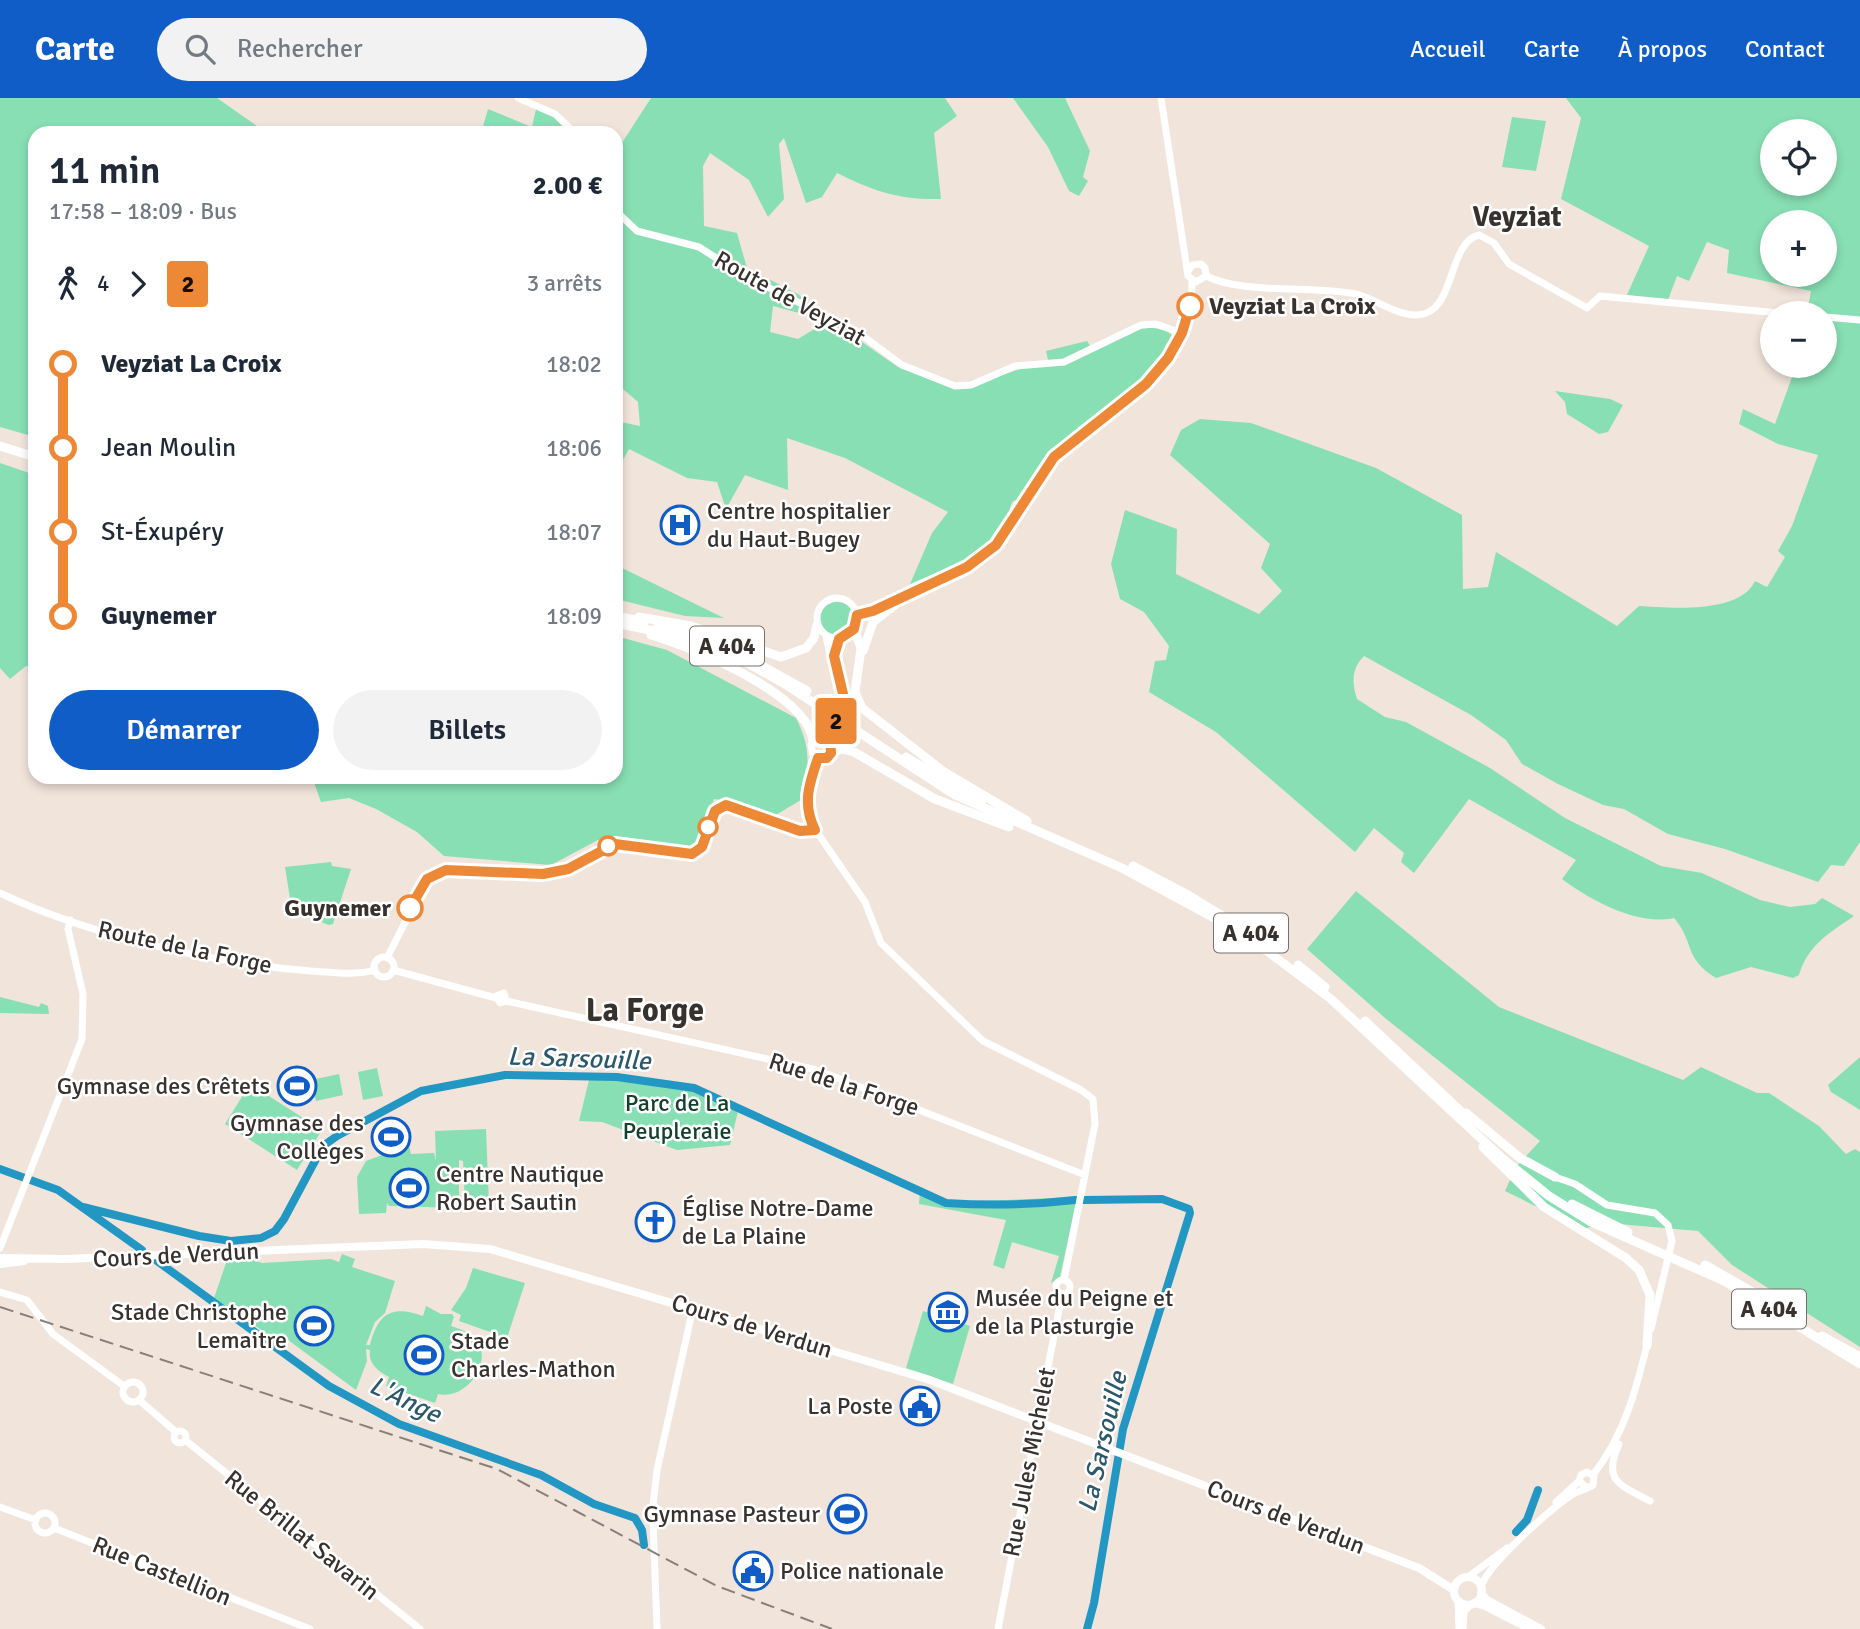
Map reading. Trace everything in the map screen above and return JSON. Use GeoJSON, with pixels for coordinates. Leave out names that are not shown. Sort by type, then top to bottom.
{"type":"FeatureCollection","features":[{"type":"Feature","properties":{"kind":"highway"},"geometry":{"type":"LineString","coordinates":[[0,440],[28,448]]}},
{"type":"Feature","properties":{"kind":"highway"},"geometry":{"type":"LineString","coordinates":[[0,446],[28,455]]}},
{"type":"Feature","properties":{"kind":"highway"},"geometry":{"type":"LineString","coordinates":[[858,666],[871,624],[908,595]]}},
{"type":"Feature","properties":{"kind":"highway"},"geometry":{"type":"LineString","coordinates":[[623,616],[691,626],[781,657],[806,648],[814,638],[817,625]]}},
{"type":"Feature","properties":{"kind":"highway","name":"A 404"},"geometry":{"type":"LineString","coordinates":[[623,617],[675,629],[728,647],[773,670],[965,801],[1099,858],[1192,904],[1275,957],[1360,1023],[1442,1096]]}},
{"type":"Feature","properties":{"kind":"highway","name":"A 404"},"geometry":{"type":"LineString","coordinates":[[623,625],[674,635],[724,652],[825,707]]}},
{"type":"Feature","properties":{"kind":"highway"},"geometry":{"type":"LineString","coordinates":[[623,626],[688,647],[738,671],[802,716],[817,740]]}},
{"type":"Feature","properties":{"kind":"highway"},"geometry":{"type":"LineString","coordinates":[[854,629],[861,648],[855,695],[865,711],[944,772],[1027,821]]}},
{"type":"Feature","properties":{"kind":"highway","name":"A 404"},"geometry":{"type":"LineString","coordinates":[[848,722],[955,788],[1145,872],[1249,931],[1348,1006],[1503,1159],[1549,1196],[1591,1222],[1666,1247],[1676,1256],[1735,1288],[1860,1364]]}},
{"type":"Feature","properties":{"kind":"highway"},"geometry":{"type":"LineString","coordinates":[[831,753],[850,750],[935,799],[1099,858]]}},
{"type":"Feature","properties":{"kind":"highway"},"geometry":{"type":"LineString","coordinates":[[1442,1096],[1520,1158],[1555,1177]]}},
{"type":"Feature","properties":{"kind":"highway"},"geometry":{"type":"LineString","coordinates":[[1442,1096],[1524,1191],[1563,1222],[1626,1258],[1639,1270],[1650,1295],[1647,1346]]}},
{"type":"Feature","properties":{"kind":"highway","name":"A 404"},"geometry":{"type":"LineString","coordinates":[[1676,1256],[1731,1278],[1860,1357]]}},
{"type":"Feature","properties":{"kind":"main road"},"geometry":{"type":"LineString","coordinates":[[518,98],[555,114],[568,126]]}},
{"type":"Feature","properties":{"kind":"main road"},"geometry":{"type":"LineString","coordinates":[[857,615],[967,567],[991,550],[1054,457],[1146,384],[1168,358],[1182,333],[1190,303],[1192,280],[1161,98]]}},
{"type":"Feature","properties":{"kind":"main road","name":"Route de Veyziat"},"geometry":{"type":"LineString","coordinates":[[623,218],[637,231],[699,247],[741,274],[855,330],[902,365],[944,383],[965,386],[1015,366],[1064,362],[1141,325],[1162,326],[1182,333]]}},
{"type":"Feature","properties":{"kind":"main road"},"geometry":{"type":"LineString","coordinates":[[1192,280],[1355,294],[1406,314],[1420,315],[1439,302],[1468,240],[1483,235],[1497,246],[1509,264],[1587,308],[1600,296],[1760,311]]}},
{"type":"Feature","properties":{"kind":"main road"},"geometry":{"type":"LineString","coordinates":[[1185,245],[1198,264],[1206,268],[1204,279],[1190,303]]}},
{"type":"Feature","properties":{"kind":"main road"},"geometry":{"type":"LineString","coordinates":[[1189,270],[1198,264]]}},
{"type":"Feature","properties":{"kind":"main road"},"geometry":{"type":"LineString","coordinates":[[1837,318],[1860,320]]}},
{"type":"Feature","properties":{"kind":"main road"},"geometry":{"type":"LineString","coordinates":[[830,599],[848,601],[857,615],[854,629],[839,639],[834,656],[843,699],[830,742],[831,753],[827,758],[818,758],[811,751],[817,740],[827,731],[839,696],[826,636],[817,625],[818,610],[830,599]]}},
{"type":"Feature","properties":{"kind":"main road"},"geometry":{"type":"LineString","coordinates":[[826,636],[839,639]]}},
{"type":"Feature","properties":{"kind":"main road"},"geometry":{"type":"LineString","coordinates":[[817,740],[830,742]]}},
{"type":"Feature","properties":{"kind":"main road"},"geometry":{"type":"LineString","coordinates":[[818,758],[807,792],[815,830],[859,893],[879,939],[890,953],[983,1041],[1081,1090],[1093,1099],[1096,1115],[1084,1175]]}},
{"type":"Feature","properties":{"kind":"main road"},"geometry":{"type":"LineString","coordinates":[[387,958],[393,964],[393,971],[384,977],[375,970],[376,961],[387,958],[427,879],[440,871],[543,874],[568,869],[615,844],[686,855],[702,847],[713,814],[726,805],[806,832],[815,830]]}},
{"type":"Feature","properties":{"kind":"main road"},"geometry":{"type":"LineString","coordinates":[[787,826],[811,819]]}},
{"type":"Feature","properties":{"kind":"main road","name":"Route de la Forge"},"geometry":{"type":"LineString","coordinates":[[0,893],[70,920],[158,945],[257,964],[339,973],[375,970]]}},
{"type":"Feature","properties":{"kind":"main road"},"geometry":{"type":"LineString","coordinates":[[4,1258],[0,1250],[79,1051],[84,1028],[82,986],[68,929],[70,920]]}},
{"type":"Feature","properties":{"kind":"main road","name":"Rue de la Forge"},"geometry":{"type":"LineString","coordinates":[[393,971],[496,998],[504,993],[506,1001],[799,1065],[936,1114],[1084,1175]]}},
{"type":"Feature","properties":{"kind":"main road","name":"Rue Jules Michelet"},"geometry":{"type":"LineString","coordinates":[[998,1629],[1062,1294],[1056,1291],[1056,1285],[1064,1280],[1084,1175]]}},
{"type":"Feature","properties":{"kind":"main road"},"geometry":{"type":"LineString","coordinates":[[1555,1177],[1575,1184],[1607,1205],[1655,1213],[1668,1225],[1667,1265],[1637,1388],[1611,1469],[1620,1485],[1650,1501]]}},
{"type":"Feature","properties":{"kind":"main road"},"geometry":{"type":"LineString","coordinates":[[0,1226],[12,1216]]}},
{"type":"Feature","properties":{"kind":"main road","name":"Cours de Verdun"},"geometry":{"type":"LineString","coordinates":[[0,1264],[34,1260],[424,1244],[473,1246],[693,1308],[918,1376],[1438,1577],[1459,1580]]}},
{"type":"Feature","properties":{"kind":"main road","name":"Cours de Verdun"},"geometry":{"type":"LineString","coordinates":[[4,1258],[34,1260]]}},
{"type":"Feature","properties":{"kind":"main road","name":"Rue Brillat Savarin"},"geometry":{"type":"LineString","coordinates":[[0,1292],[23,1298],[36,1310],[48,1328],[124,1386]]}},
{"type":"Feature","properties":{"kind":"main road"},"geometry":{"type":"LineString","coordinates":[[657,1629],[653,1519],[660,1511],[653,1505],[657,1470],[693,1308]]}},
{"type":"Feature","properties":{"kind":"main road","name":"Rue Brillat Savarin"},"geometry":{"type":"LineString","coordinates":[[131,1381],[139,1383],[143,1392],[139,1400],[133,1402],[126,1399],[124,1386],[131,1381]]}},
{"type":"Feature","properties":{"kind":"main road"},"geometry":{"type":"LineString","coordinates":[[1461,1629],[1464,1612],[1481,1591],[1488,1574],[1566,1500],[1594,1483],[1593,1475],[1621,1432],[1637,1388]]}},
{"type":"Feature","properties":{"kind":"main road","name":"Rue Brillat Savarin"},"geometry":{"type":"LineString","coordinates":[[139,1400],[176,1432],[184,1432],[185,1440],[420,1629]]}},
{"type":"Feature","properties":{"kind":"main road"},"geometry":{"type":"LineString","coordinates":[[1461,1629],[1454,1590],[1459,1580],[1468,1577],[1503,1552],[1579,1481],[1584,1473],[1593,1475]]}},
{"type":"Feature","properties":{"kind":"main road"},"geometry":{"type":"LineString","coordinates":[[1579,1481],[1587,1488]]}},
{"type":"Feature","properties":{"kind":"main road"},"geometry":{"type":"LineString","coordinates":[[0,1507],[36,1520]]}},
{"type":"Feature","properties":{"kind":"main road"},"geometry":{"type":"LineString","coordinates":[[48,1513],[54,1519],[54,1528],[42,1532],[37,1528],[36,1520],[39,1514],[48,1513]]}},
{"type":"Feature","properties":{"kind":"main road","name":"Rue Castellion"},"geometry":{"type":"LineString","coordinates":[[54,1528],[310,1629]]}},
{"type":"Feature","properties":{"kind":"main road","name":"Cours de Verdun"},"geometry":{"type":"LineString","coordinates":[[1438,1577],[1454,1590]]}},
{"type":"Feature","properties":{"kind":"main road"},"geometry":{"type":"LineString","coordinates":[[1468,1577],[1477,1581],[1487,1600],[1541,1629]]}},
{"type":"Feature","properties":{"kind":"main road"},"geometry":{"type":"LineString","coordinates":[[1458,1601],[1483,1605],[1530,1629]]}},
{"type":"Feature","properties":{"kind":"green space"},"geometry":{"type":"Polygon","coordinates":[[[0,98],[217,98],[257,126],[28,126],[28,435],[0,427],[0,98]]]}},
{"type":"Feature","properties":{"kind":"green space"},"geometry":{"type":"Polygon","coordinates":[[[651,98],[945,98],[957,116],[934,133],[941,199],[912,198],[887,193],[837,173],[822,197],[806,203],[784,138],[779,144],[784,199],[768,217],[749,180],[710,153],[703,166],[704,226],[737,233],[747,268],[798,294],[824,315],[814,317],[773,306],[770,332],[798,339],[821,325],[839,326],[898,367],[958,389],[1048,360],[1046,351],[1087,341],[1092,349],[1123,334],[1144,328],[1155,328],[1175,337],[1151,371],[1136,385],[1056,448],[1023,498],[1013,501],[1006,524],[995,538],[962,562],[910,584],[932,533],[948,512],[845,458],[787,438],[788,490],[745,475],[726,509],[717,482],[687,478],[629,449],[623,460],[623,422],[640,426],[638,402],[623,389],[623,141],[651,98]]]}},
{"type":"Feature","properties":{"kind":"green space"},"geometry":{"type":"Polygon","coordinates":[[[1013,98],[1065,98],[1090,151],[1083,177],[1088,181],[1079,196],[1069,191],[1048,147],[1013,98]]]}},
{"type":"Feature","properties":{"kind":"green space"},"geometry":{"type":"Polygon","coordinates":[[[1566,98],[1860,98],[1860,842],[1844,866],[1831,865],[1818,882],[1725,849],[1668,834],[1624,809],[1603,805],[1558,784],[1522,764],[1506,740],[1471,715],[1364,656],[1355,671],[1355,693],[1357,699],[1385,717],[1406,722],[1490,768],[1565,818],[1661,866],[1702,873],[1760,900],[1790,907],[1815,904],[1822,898],[1854,916],[1820,941],[1808,956],[1799,975],[1793,978],[1751,967],[1716,978],[1698,964],[1674,918],[1630,915],[1586,895],[1562,879],[1576,860],[1469,799],[1414,873],[1401,862],[1404,853],[1374,828],[1355,852],[1216,732],[1149,692],[1155,661],[1166,660],[1169,646],[1144,612],[1120,599],[1111,564],[1125,510],[1177,529],[1176,574],[1259,614],[1282,591],[1261,568],[1270,544],[1170,455],[1181,430],[1200,419],[1251,423],[1376,468],[1462,515],[1463,589],[1488,587],[1496,552],[1617,626],[1639,606],[1703,607],[1735,599],[1747,592],[1755,581],[1767,587],[1785,557],[1778,551],[1792,526],[1818,455],[1778,444],[1739,424],[1743,409],[1775,424],[1792,378],[1837,378],[1837,301],[1809,301],[1811,291],[1792,287],[1837,287],[1837,210],[1760,210],[1760,280],[1727,273],[1729,250],[1707,242],[1689,281],[1677,276],[1668,300],[1626,297],[1649,246],[1561,199],[1581,118],[1566,98]]]}},
{"type":"Feature","properties":{"kind":"green space"},"geometry":{"type":"Polygon","coordinates":[[[488,109],[530,126],[483,126],[488,109]]]}},
{"type":"Feature","properties":{"kind":"green space"},"geometry":{"type":"Polygon","coordinates":[[[536,109],[558,114],[570,126],[532,126],[536,109]]]}},
{"type":"Feature","properties":{"kind":"green space"},"geometry":{"type":"Polygon","coordinates":[[[1512,117],[1546,121],[1536,171],[1502,167],[1512,117]]]}},
{"type":"Feature","properties":{"kind":"green space"},"geometry":{"type":"Polygon","coordinates":[[[1555,391],[1610,399],[1623,405],[1608,432],[1599,434],[1567,414],[1565,402],[1555,391]]]}},
{"type":"Feature","properties":{"kind":"green space"},"geometry":{"type":"Polygon","coordinates":[[[0,463],[28,473],[28,666],[10,679],[0,668],[0,463]]]}},
{"type":"Feature","properties":{"kind":"green space"},"geometry":{"type":"Polygon","coordinates":[[[623,568],[724,618],[685,616],[623,601],[623,568]]]}},
{"type":"Feature","properties":{"kind":"green space"},"geometry":{"type":"Polygon","coordinates":[[[837,602],[849,607],[854,619],[849,631],[837,636],[825,631],[820,619],[825,607],[837,602]]]}},
{"type":"Feature","properties":{"kind":"green space"},"geometry":{"type":"Polygon","coordinates":[[[623,638],[667,650],[796,718],[805,740],[808,759],[801,800],[774,816],[738,802],[714,799],[702,834],[691,850],[598,840],[551,865],[444,856],[417,832],[376,809],[349,798],[321,802],[315,784],[623,784],[623,638]]]}},
{"type":"Feature","properties":{"kind":"green space"},"geometry":{"type":"Polygon","coordinates":[[[331,862],[332,866],[351,869],[333,924],[329,925],[292,911],[285,867],[331,862]]]}},
{"type":"Feature","properties":{"kind":"green space"},"geometry":{"type":"Polygon","coordinates":[[[1356,891],[1499,1007],[1683,1080],[1701,1067],[1757,1093],[1769,1093],[1819,1126],[1846,1154],[1855,1149],[1860,1152],[1860,1347],[1732,1265],[1698,1231],[1607,1223],[1582,1229],[1505,1191],[1516,1167],[1540,1141],[1385,1018],[1307,949],[1356,891]]]}},
{"type":"Feature","properties":{"kind":"green space"},"geometry":{"type":"Polygon","coordinates":[[[0,997],[39,1007],[41,1003],[48,1006],[49,1014],[0,1013],[0,997]]]}},
{"type":"Feature","properties":{"kind":"green space"},"geometry":{"type":"Polygon","coordinates":[[[1860,1057],[1860,1110],[1831,1092],[1828,1085],[1860,1057]]]}},
{"type":"Feature","properties":{"kind":"green space"},"geometry":{"type":"Polygon","coordinates":[[[377,1068],[383,1096],[363,1100],[358,1072],[377,1068]]]}},
{"type":"Feature","properties":{"kind":"green space"},"geometry":{"type":"Polygon","coordinates":[[[339,1074],[343,1095],[316,1101],[311,1080],[339,1074]]]}},
{"type":"Feature","properties":{"kind":"green space","name":"Parc de La Peupleraie"},"geometry":{"type":"Polygon","coordinates":[[[590,1076],[667,1083],[720,1101],[738,1111],[730,1145],[677,1150],[602,1122],[579,1121],[590,1076]]]}},
{"type":"Feature","properties":{"kind":"green space"},"geometry":{"type":"Polygon","coordinates":[[[250,1084],[322,1130],[297,1170],[225,1124],[250,1084]]]}},
{"type":"Feature","properties":{"kind":"green space","name":"Centre Nautique Robert Sautin"},"geometry":{"type":"Polygon","coordinates":[[[486,1129],[489,1204],[465,1205],[463,1161],[459,1160],[459,1208],[389,1206],[387,1203],[386,1213],[359,1214],[357,1177],[366,1161],[409,1145],[411,1154],[434,1153],[436,1161],[435,1131],[486,1129]]]}},
{"type":"Feature","properties":{"kind":"green space"},"geometry":{"type":"Polygon","coordinates":[[[920,1190],[933,1199],[953,1202],[1077,1197],[1060,1277],[1051,1283],[1059,1256],[1012,1242],[1004,1269],[993,1265],[1006,1220],[919,1204],[920,1190]]]}},
{"type":"Feature","properties":{"kind":"green space","name":"Stade Christophe Lemaitre"},"geometry":{"type":"Polygon","coordinates":[[[342,1254],[355,1259],[352,1267],[395,1281],[385,1313],[375,1322],[366,1345],[370,1345],[377,1325],[388,1314],[403,1311],[423,1316],[426,1306],[441,1314],[452,1314],[454,1317],[451,1326],[472,1335],[479,1343],[482,1353],[481,1364],[469,1383],[450,1394],[438,1394],[435,1403],[386,1386],[389,1377],[375,1366],[370,1350],[366,1349],[367,1361],[356,1390],[288,1340],[281,1336],[278,1341],[214,1298],[227,1260],[249,1258],[262,1263],[331,1259],[339,1262],[342,1254]]]}},
{"type":"Feature","properties":{"kind":"green space"},"geometry":{"type":"Polygon","coordinates":[[[473,1268],[525,1283],[507,1338],[459,1321],[461,1315],[451,1310],[466,1288],[473,1268]]]}},
{"type":"Feature","properties":{"kind":"green space"},"geometry":{"type":"Polygon","coordinates":[[[923,1311],[970,1326],[953,1384],[906,1368],[923,1311]]]}},
{"type":"Feature","properties":{"kind":"waterway","name":"La Sarsouille"},"geometry":{"type":"LineString","coordinates":[[83,1207],[199,1236],[231,1241],[261,1238],[275,1231],[284,1219],[323,1146],[337,1136],[421,1091],[505,1075],[617,1077],[694,1088],[946,1203],[1012,1204],[1075,1200]]}},
{"type":"Feature","properties":{"kind":"waterway","name":"L'Ange"},"geometry":{"type":"LineString","coordinates":[[0,1169],[58,1190],[142,1250]]}},
{"type":"Feature","properties":{"kind":"waterway","name":"La Sarsouille"},"geometry":{"type":"LineString","coordinates":[[1084,1200],[1162,1199],[1189,1209],[1190,1213],[1123,1429],[1094,1603],[1087,1629]]}},
{"type":"Feature","properties":{"kind":"waterway","name":"L'Ange"},"geometry":{"type":"LineString","coordinates":[[157,1261],[329,1386],[399,1424],[541,1475],[594,1504],[635,1518],[642,1530],[644,1545]]}},
{"type":"Feature","properties":{"kind":"waterway"},"geometry":{"type":"LineString","coordinates":[[1516,1532],[1527,1520],[1538,1490]]}},
{"type":"Feature","properties":{"kind":"railway"},"geometry":{"type":"LineString","coordinates":[[0,1307],[497,1469],[717,1586],[832,1629]]}},
{"type":"Feature","properties":{"kind":"bus line","name":"2"},"geometry":{"type":"LineString","coordinates":[[410,908],[433,873],[450,869],[516,875],[563,871],[583,862],[602,848],[615,844],[681,855],[692,854],[702,847],[715,811],[726,805],[800,831],[808,833],[815,830],[809,814],[807,792],[818,758],[827,758],[831,753],[830,737],[841,706],[843,688],[834,656],[834,646],[839,639],[854,629],[857,615],[873,611],[967,567],[991,550],[1054,457],[1146,384],[1168,358],[1185,326],[1190,306]]}},
{"type":"Feature","properties":{"kind":"place","name":"Veyziat La Croix"},"geometry":{"type":"Point","coordinates":[1190,306]}},
{"type":"Feature","properties":{"kind":"place","name":"Centre hospitalier du Haut-Bugey"},"geometry":{"type":"Point","coordinates":[680,525]}},
{"type":"Feature","properties":{"kind":"place","name":"Guynemer"},"geometry":{"type":"Point","coordinates":[410,908]}},
{"type":"Feature","properties":{"kind":"place","name":"Gymnase des Crêtets"},"geometry":{"type":"Point","coordinates":[297,1086]}},
{"type":"Feature","properties":{"kind":"place","name":"Gymnase des Collèges"},"geometry":{"type":"Point","coordinates":[391,1137]}},
{"type":"Feature","properties":{"kind":"place","name":"Centre Nautique Robert Sautin"},"geometry":{"type":"Point","coordinates":[409,1188]}},
{"type":"Feature","properties":{"kind":"place","name":"Église Notre-Dame de La Plaine"},"geometry":{"type":"Point","coordinates":[655,1222]}},
{"type":"Feature","properties":{"kind":"place","name":"Musée du Peigne et de la Plasturgie"},"geometry":{"type":"Point","coordinates":[948,1312]}},
{"type":"Feature","properties":{"kind":"place","name":"Stade Christophe Lemaitre"},"geometry":{"type":"Point","coordinates":[314,1326]}},
{"type":"Feature","properties":{"kind":"place","name":"Stade Charles-Mathon"},"geometry":{"type":"Point","coordinates":[424,1355]}},
{"type":"Feature","properties":{"kind":"place","name":"La Poste"},"geometry":{"type":"Point","coordinates":[920,1406]}},
{"type":"Feature","properties":{"kind":"place","name":"Gymnase Pasteur"},"geometry":{"type":"Point","coordinates":[847,1514]}},
{"type":"Feature","properties":{"kind":"place","name":"Police nationale"},"geometry":{"type":"Point","coordinates":[753,1571]}},
{"type":"Feature","properties":{"kind":"district","name":"Veyziat"},"geometry":{"type":"Point","coordinates":[1517,217]}},
{"type":"Feature","properties":{"kind":"district","name":"La Forge"},"geometry":{"type":"Point","coordinates":[645,1010]}}]}
